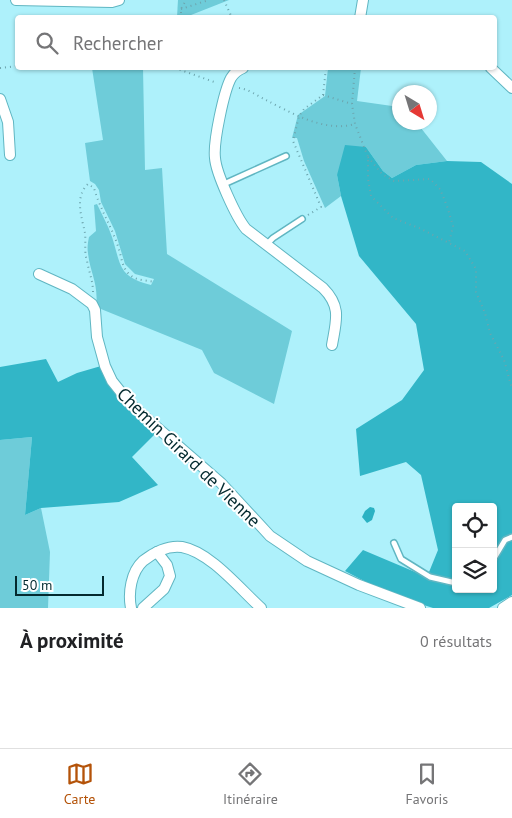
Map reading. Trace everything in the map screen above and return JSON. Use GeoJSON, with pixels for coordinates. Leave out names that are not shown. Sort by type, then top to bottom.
{"type":"FeatureCollection","features":[{"type":"Feature","properties":{"kind":"street"},"geometry":{"type":"LineString","coordinates":[[16,0],[112,2],[118,0]]}},
{"type":"Feature","properties":{"kind":"street"},"geometry":{"type":"LineString","coordinates":[[360,15],[363,0]]}},
{"type":"Feature","properties":{"kind":"street"},"geometry":{"type":"LineString","coordinates":[[240,70],[232,76],[228,86],[221,113],[214,159],[242,224],[323,288],[333,299],[337,319],[332,345]]}},
{"type":"Feature","properties":{"kind":"street"},"geometry":{"type":"LineString","coordinates":[[494,70],[512,88]]}},
{"type":"Feature","properties":{"kind":"street"},"geometry":{"type":"LineString","coordinates":[[0,98],[8,122],[10,155]]}},
{"type":"Feature","properties":{"kind":"street"},"geometry":{"type":"LineString","coordinates":[[39,274],[72,289],[92,304]]}},
{"type":"Feature","properties":{"kind":"street","name":"Chemin Girard de Vienne"},"geometry":{"type":"LineString","coordinates":[[92,304],[95,310],[98,337],[105,366],[112,381],[123,396],[221,483],[270,536],[307,561],[359,585],[420,608]]}},
{"type":"Feature","properties":{"kind":"street"},"geometry":{"type":"LineString","coordinates":[[131,608],[132,582],[137,567],[150,556],[165,548],[181,547],[199,553],[216,566],[261,608]]}},
{"type":"Feature","properties":{"kind":"street"},"geometry":{"type":"LineString","coordinates":[[143,608],[164,589],[170,576],[167,566],[157,552]]}},
{"type":"Feature","properties":{"kind":"street"},"geometry":{"type":"LineString","coordinates":[[503,608],[512,602]]}},
{"type":"Feature","properties":{"kind":"lane"},"geometry":{"type":"LineString","coordinates":[[224,184],[286,156]]}},
{"type":"Feature","properties":{"kind":"lane"},"geometry":{"type":"LineString","coordinates":[[266,244],[302,219]]}},
{"type":"Feature","properties":{"kind":"lane"},"geometry":{"type":"LineString","coordinates":[[497,553],[504,540],[512,536]]}},
{"type":"Feature","properties":{"kind":"lane"},"geometry":{"type":"LineString","coordinates":[[394,543],[400,559],[430,577],[452,583]]}},
{"type":"Feature","properties":{"kind":"path"},"geometry":{"type":"LineString","coordinates":[[181,15],[181,9],[186,0]]}},
{"type":"Feature","properties":{"kind":"path"},"geometry":{"type":"LineString","coordinates":[[181,9],[209,0]]}},
{"type":"Feature","properties":{"kind":"path"},"geometry":{"type":"LineString","coordinates":[[224,0],[231,15]]}},
{"type":"Feature","properties":{"kind":"path"},"geometry":{"type":"LineString","coordinates":[[0,68],[15,66]]}},
{"type":"Feature","properties":{"kind":"path"},"geometry":{"type":"LineString","coordinates":[[184,70],[228,86],[243,89],[299,116],[338,128],[355,124]]}},
{"type":"Feature","properties":{"kind":"path"},"geometry":{"type":"LineString","coordinates":[[302,219],[321,207],[293,141],[299,116],[324,95],[326,70]]}},
{"type":"Feature","properties":{"kind":"path"},"geometry":{"type":"LineString","coordinates":[[355,70],[352,104],[355,124],[368,157],[382,174],[394,181],[430,179],[440,189],[452,226],[449,243]]}},
{"type":"Feature","properties":{"kind":"path"},"geometry":{"type":"LineString","coordinates":[[324,95],[352,104]]}},
{"type":"Feature","properties":{"kind":"path"},"geometry":{"type":"LineString","coordinates":[[368,157],[368,179],[372,196],[393,218],[419,228],[465,252],[476,269],[476,292],[485,313],[490,333],[504,360],[512,389]]}},
{"type":"Feature","properties":{"kind":"path"},"geometry":{"type":"LineString","coordinates":[[92,304],[93,286],[86,259],[85,232],[80,207],[82,194],[88,184],[94,188],[110,225],[124,267],[130,276],[137,280],[154,282]]}},
{"type":"Feature","properties":{"kind":"shaded area"},"geometry":{"type":"Polygon","coordinates":[[[178,0],[229,0],[191,15],[177,15],[178,0]]]}},
{"type":"Feature","properties":{"kind":"shaded area"},"geometry":{"type":"Polygon","coordinates":[[[92,70],[143,70],[145,170],[162,168],[167,254],[292,331],[274,404],[214,373],[202,350],[96,307],[97,299],[88,249],[89,237],[96,231],[94,205],[97,204],[107,224],[122,268],[132,278],[140,282],[151,285],[154,279],[135,274],[125,264],[115,231],[101,202],[99,190],[90,181],[85,143],[103,140],[92,70]]]}},
{"type":"Feature","properties":{"kind":"shaded area"},"geometry":{"type":"Polygon","coordinates":[[[328,70],[361,70],[357,101],[392,106],[392,130],[423,130],[447,161],[416,165],[392,178],[383,171],[366,147],[337,175],[341,196],[325,208],[304,161],[297,138],[292,138],[298,115],[325,96],[328,70]]]}},
{"type":"Feature","properties":{"kind":"shaded area"},"geometry":{"type":"Polygon","coordinates":[[[345,145],[366,147],[383,171],[392,178],[416,165],[447,161],[481,162],[512,184],[512,595],[489,608],[433,608],[387,593],[345,571],[363,550],[427,577],[438,550],[421,475],[406,462],[360,476],[356,429],[402,400],[424,370],[416,324],[359,256],[341,196],[337,175],[345,145]]]}},
{"type":"Feature","properties":{"kind":"shaded area"},"geometry":{"type":"Polygon","coordinates":[[[46,359],[58,382],[77,373],[101,366],[118,395],[156,433],[132,457],[158,485],[119,502],[41,508],[25,515],[32,437],[0,440],[0,367],[46,359]]]}},
{"type":"Feature","properties":{"kind":"shaded area"},"geometry":{"type":"Polygon","coordinates":[[[32,437],[25,515],[41,508],[50,552],[48,608],[0,608],[0,440],[32,437]]]}},
{"type":"Feature","properties":{"kind":"shaded area"},"geometry":{"type":"Polygon","coordinates":[[[370,507],[374,508],[375,511],[372,520],[367,523],[362,517],[370,507]]]}}]}
